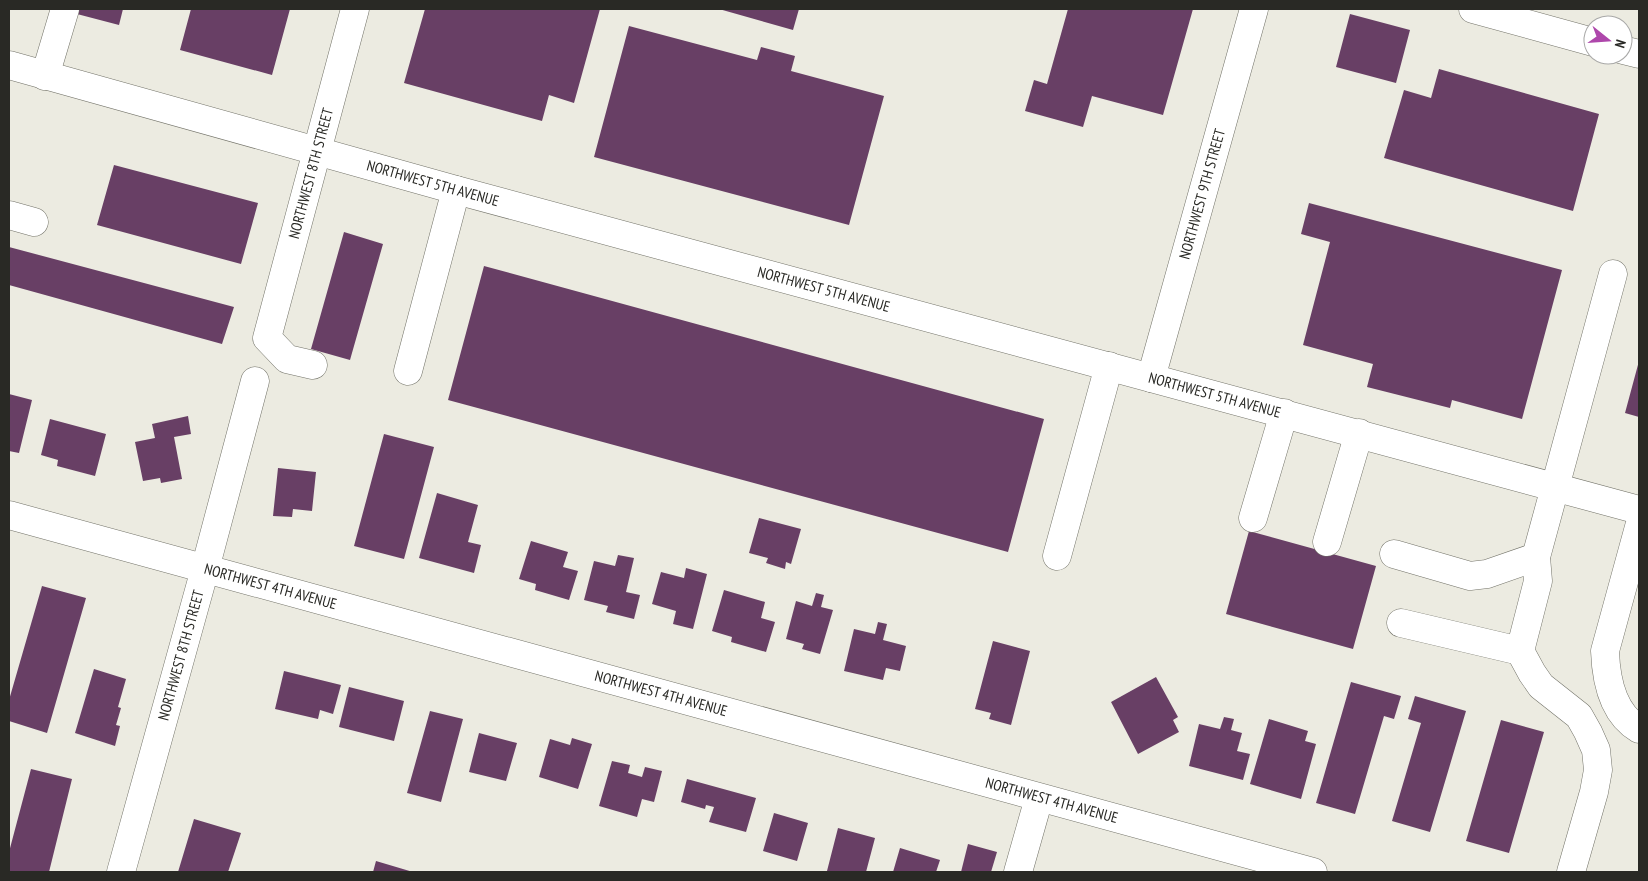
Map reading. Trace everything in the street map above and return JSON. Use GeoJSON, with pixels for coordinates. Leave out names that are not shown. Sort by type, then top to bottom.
{"type":"FeatureCollection","features":[{"type":"Feature","properties":{"kind":"street"},"geometry":{"type":"LineString","coordinates":[[45,76],[65,9]]}},
{"type":"Feature","properties":{"kind":"street","name":"NORTHWEST 8TH STREET"},"geometry":{"type":"LineString","coordinates":[[313,365],[287,359],[267,338],[355,9]]}},
{"type":"Feature","properties":{"kind":"street","name":"NORTHWEST 9TH STREET"},"geometry":{"type":"LineString","coordinates":[[1151,378],[1254,9]]}},
{"type":"Feature","properties":{"kind":"street"},"geometry":{"type":"LineString","coordinates":[[1473,9],[1583,39]]}},
{"type":"Feature","properties":{"kind":"street","name":"NORTHWEST 5TH AVENUE"},"geometry":{"type":"LineString","coordinates":[[9,65],[316,152],[1639,510]]}},
{"type":"Feature","properties":{"kind":"street"},"geometry":{"type":"LineString","coordinates":[[408,371],[456,190]]}},
{"type":"Feature","properties":{"kind":"street"},"geometry":{"type":"LineString","coordinates":[[1571,872],[1594,792],[1598,770],[1596,750],[1579,716],[1541,686],[1520,651],[1538,581],[1536,557],[1613,274]]}},
{"type":"Feature","properties":{"kind":"street"},"geometry":{"type":"LineString","coordinates":[[1057,556],[1109,366]]}},
{"type":"Feature","properties":{"kind":"street","name":"NORTHWEST 8TH STREET"},"geometry":{"type":"LineString","coordinates":[[121,872],[255,381]]}},
{"type":"Feature","properties":{"kind":"street"},"geometry":{"type":"LineString","coordinates":[[1253,518],[1284,413]]}},
{"type":"Feature","properties":{"kind":"street"},"geometry":{"type":"LineString","coordinates":[[1327,542],[1359,433]]}},
{"type":"Feature","properties":{"kind":"street","name":"NORTHWEST 4TH AVENUE"},"geometry":{"type":"LineString","coordinates":[[9,515],[1313,872]]}},
{"type":"Feature","properties":{"kind":"street"},"geometry":{"type":"LineString","coordinates":[[1639,527],[1605,651],[1605,672],[1612,696],[1622,715],[1639,729]]}},
{"type":"Feature","properties":{"kind":"street"},"geometry":{"type":"LineString","coordinates":[[1394,554],[1470,576],[1487,574],[1536,557]]}},
{"type":"Feature","properties":{"kind":"street"},"geometry":{"type":"LineString","coordinates":[[1401,623],[1520,651]]}},
{"type":"Feature","properties":{"kind":"street"},"geometry":{"type":"LineString","coordinates":[[1018,872],[1039,798]]}},
{"type":"Feature","properties":{"kind":"building"},"geometry":{"type":"Polygon","coordinates":[[[79,9],[123,9],[119,25],[77,14],[79,9]]]}},
{"type":"Feature","properties":{"kind":"building"},"geometry":{"type":"Polygon","coordinates":[[[191,9],[290,9],[272,75],[180,50],[191,9]]]}},
{"type":"Feature","properties":{"kind":"building"},"geometry":{"type":"Polygon","coordinates":[[[425,9],[600,9],[574,103],[549,95],[542,121],[404,83],[425,9]]]}},
{"type":"Feature","properties":{"kind":"building"},"geometry":{"type":"Polygon","coordinates":[[[719,9],[799,9],[793,30],[719,9]]]}},
{"type":"Feature","properties":{"kind":"building"},"geometry":{"type":"Polygon","coordinates":[[[1068,9],[1193,9],[1163,115],[1092,96],[1083,127],[1025,111],[1034,80],[1047,84],[1068,9]]]}},
{"type":"Feature","properties":{"kind":"building"},"geometry":{"type":"Polygon","coordinates":[[[1350,14],[1410,30],[1396,83],[1336,67],[1350,14]]]}},
{"type":"Feature","properties":{"kind":"building"},"geometry":{"type":"Polygon","coordinates":[[[629,26],[757,60],[761,47],[795,56],[791,71],[884,96],[849,225],[594,157],[629,26]]]}},
{"type":"Feature","properties":{"kind":"building"},"geometry":{"type":"Polygon","coordinates":[[[1439,69],[1599,114],[1573,211],[1384,158],[1404,90],[1431,98],[1439,69]]]}},
{"type":"Feature","properties":{"kind":"building"},"geometry":{"type":"Polygon","coordinates":[[[114,165],[258,203],[241,264],[97,225],[114,165]]]}},
{"type":"Feature","properties":{"kind":"building"},"geometry":{"type":"Polygon","coordinates":[[[1309,203],[1562,270],[1522,419],[1452,400],[1450,408],[1367,387],[1373,364],[1303,345],[1330,242],[1301,234],[1309,203]]]}},
{"type":"Feature","properties":{"kind":"building"},"geometry":{"type":"Polygon","coordinates":[[[344,232],[383,244],[350,360],[311,349],[344,232]]]}},
{"type":"Feature","properties":{"kind":"building"},"geometry":{"type":"Polygon","coordinates":[[[9,247],[234,307],[222,344],[9,285],[9,247]]]}},
{"type":"Feature","properties":{"kind":"building"},"geometry":{"type":"Polygon","coordinates":[[[484,266],[1044,419],[1008,552],[448,400],[484,266]]]}},
{"type":"Feature","properties":{"kind":"building"},"geometry":{"type":"Polygon","coordinates":[[[1639,361],[1639,417],[1625,413],[1639,361]]]}},
{"type":"Feature","properties":{"kind":"building"},"geometry":{"type":"Polygon","coordinates":[[[9,394],[32,400],[19,453],[9,451],[9,394]]]}},
{"type":"Feature","properties":{"kind":"building"},"geometry":{"type":"Polygon","coordinates":[[[188,416],[191,434],[174,437],[182,479],[161,483],[160,478],[143,481],[135,442],[155,438],[152,424],[188,416]]]}},
{"type":"Feature","properties":{"kind":"building"},"geometry":{"type":"Polygon","coordinates":[[[50,419],[106,434],[95,476],[57,466],[58,460],[41,455],[50,419]]]}},
{"type":"Feature","properties":{"kind":"building"},"geometry":{"type":"Polygon","coordinates":[[[384,434],[434,447],[404,559],[354,546],[384,434]]]}},
{"type":"Feature","properties":{"kind":"building"},"geometry":{"type":"Polygon","coordinates":[[[278,468],[316,472],[312,511],[293,509],[292,517],[273,516],[278,468]]]}},
{"type":"Feature","properties":{"kind":"building"},"geometry":{"type":"Polygon","coordinates":[[[437,493],[478,505],[468,542],[481,545],[474,573],[419,558],[437,493]]]}},
{"type":"Feature","properties":{"kind":"building"},"geometry":{"type":"Polygon","coordinates":[[[759,518],[801,529],[791,564],[786,562],[785,569],[766,563],[768,558],[749,553],[759,518]]]}},
{"type":"Feature","properties":{"kind":"building"},"geometry":{"type":"Polygon","coordinates":[[[1249,531],[1376,566],[1353,649],[1226,614],[1249,531]]]}},
{"type":"Feature","properties":{"kind":"building"},"geometry":{"type":"Polygon","coordinates":[[[531,541],[568,552],[563,567],[578,571],[569,600],[535,590],[536,584],[519,579],[531,541]]]}},
{"type":"Feature","properties":{"kind":"building"},"geometry":{"type":"Polygon","coordinates":[[[618,555],[634,558],[626,592],[640,595],[634,619],[606,612],[608,606],[584,600],[594,561],[615,566],[618,555]]]}},
{"type":"Feature","properties":{"kind":"building"},"geometry":{"type":"Polygon","coordinates":[[[686,568],[707,574],[693,629],[673,624],[676,611],[652,604],[661,572],[684,578],[686,568]]]}},
{"type":"Feature","properties":{"kind":"building"},"geometry":{"type":"Polygon","coordinates":[[[42,586],[86,598],[47,733],[9,721],[9,700],[42,586]]]}},
{"type":"Feature","properties":{"kind":"building"},"geometry":{"type":"Polygon","coordinates":[[[724,590],[765,602],[761,618],[775,622],[766,652],[731,642],[732,637],[712,631],[724,590]]]}},
{"type":"Feature","properties":{"kind":"building"},"geometry":{"type":"Polygon","coordinates":[[[816,593],[824,595],[821,607],[833,610],[820,654],[802,649],[804,644],[786,639],[796,601],[812,606],[816,593]]]}},
{"type":"Feature","properties":{"kind":"building"},"geometry":{"type":"Polygon","coordinates":[[[878,622],[887,624],[883,640],[906,646],[900,671],[886,668],[883,680],[844,671],[854,629],[875,634],[878,622]]]}},
{"type":"Feature","properties":{"kind":"building"},"geometry":{"type":"Polygon","coordinates":[[[993,641],[1030,651],[1011,725],[989,719],[991,713],[975,709],[993,641]]]}},
{"type":"Feature","properties":{"kind":"building"},"geometry":{"type":"Polygon","coordinates":[[[94,669],[126,679],[118,707],[121,708],[116,725],[120,726],[115,746],[75,733],[94,669]]]}},
{"type":"Feature","properties":{"kind":"building"},"geometry":{"type":"Polygon","coordinates":[[[284,671],[341,685],[333,714],[320,710],[318,719],[275,709],[284,671]]]}},
{"type":"Feature","properties":{"kind":"building"},"geometry":{"type":"Polygon","coordinates":[[[1156,677],[1178,717],[1173,720],[1179,732],[1138,754],[1111,702],[1156,677]]]}},
{"type":"Feature","properties":{"kind":"building"},"geometry":{"type":"Polygon","coordinates":[[[1351,682],[1401,696],[1394,719],[1384,716],[1355,814],[1316,803],[1351,682]]]}},
{"type":"Feature","properties":{"kind":"building"},"geometry":{"type":"Polygon","coordinates":[[[349,687],[404,701],[394,741],[339,727],[349,687]]]}},
{"type":"Feature","properties":{"kind":"building"},"geometry":{"type":"Polygon","coordinates":[[[1415,696],[1466,711],[1430,832],[1392,821],[1421,723],[1408,719],[1415,696]]]}},
{"type":"Feature","properties":{"kind":"building"},"geometry":{"type":"Polygon","coordinates":[[[430,711],[463,719],[441,802],[407,793],[430,711]]]}},
{"type":"Feature","properties":{"kind":"building"},"geometry":{"type":"Polygon","coordinates":[[[1224,717],[1234,719],[1231,730],[1242,733],[1237,751],[1250,754],[1243,780],[1189,766],[1199,724],[1220,729],[1224,717]]]}},
{"type":"Feature","properties":{"kind":"building"},"geometry":{"type":"Polygon","coordinates":[[[1269,719],[1308,731],[1305,741],[1316,744],[1301,799],[1250,784],[1269,719]]]}},
{"type":"Feature","properties":{"kind":"building"},"geometry":{"type":"Polygon","coordinates":[[[1501,720],[1544,732],[1509,853],[1466,841],[1501,720]]]}},
{"type":"Feature","properties":{"kind":"building"},"geometry":{"type":"Polygon","coordinates":[[[479,733],[517,743],[506,781],[469,772],[479,733]]]}},
{"type":"Feature","properties":{"kind":"building"},"geometry":{"type":"Polygon","coordinates":[[[572,738],[592,744],[578,789],[539,777],[550,739],[570,745],[572,738]]]}},
{"type":"Feature","properties":{"kind":"building"},"geometry":{"type":"Polygon","coordinates":[[[612,761],[630,765],[628,773],[642,777],[645,767],[662,771],[654,802],[642,799],[637,817],[599,806],[612,761]]]}},
{"type":"Feature","properties":{"kind":"building"},"geometry":{"type":"Polygon","coordinates":[[[31,769],[72,779],[49,872],[9,872],[9,852],[31,769]]]}},
{"type":"Feature","properties":{"kind":"building"},"geometry":{"type":"Polygon","coordinates":[[[687,779],[756,798],[746,832],[709,822],[714,807],[706,805],[705,809],[681,802],[687,779]]]}},
{"type":"Feature","properties":{"kind":"building"},"geometry":{"type":"Polygon","coordinates":[[[774,813],[808,823],[797,861],[763,851],[774,813]]]}},
{"type":"Feature","properties":{"kind":"building"},"geometry":{"type":"Polygon","coordinates":[[[194,819],[241,833],[228,872],[178,872],[194,819]]]}},
{"type":"Feature","properties":{"kind":"building"},"geometry":{"type":"Polygon","coordinates":[[[838,828],[875,838],[866,872],[827,871],[838,828]]]}},
{"type":"Feature","properties":{"kind":"building"},"geometry":{"type":"Polygon","coordinates":[[[968,844],[997,852],[991,872],[961,872],[968,844]]]}},
{"type":"Feature","properties":{"kind":"building"},"geometry":{"type":"Polygon","coordinates":[[[900,848],[940,860],[936,872],[893,872],[900,848]]]}},
{"type":"Feature","properties":{"kind":"building"},"geometry":{"type":"Polygon","coordinates":[[[376,861],[413,872],[373,872],[376,861]]]}}]}
